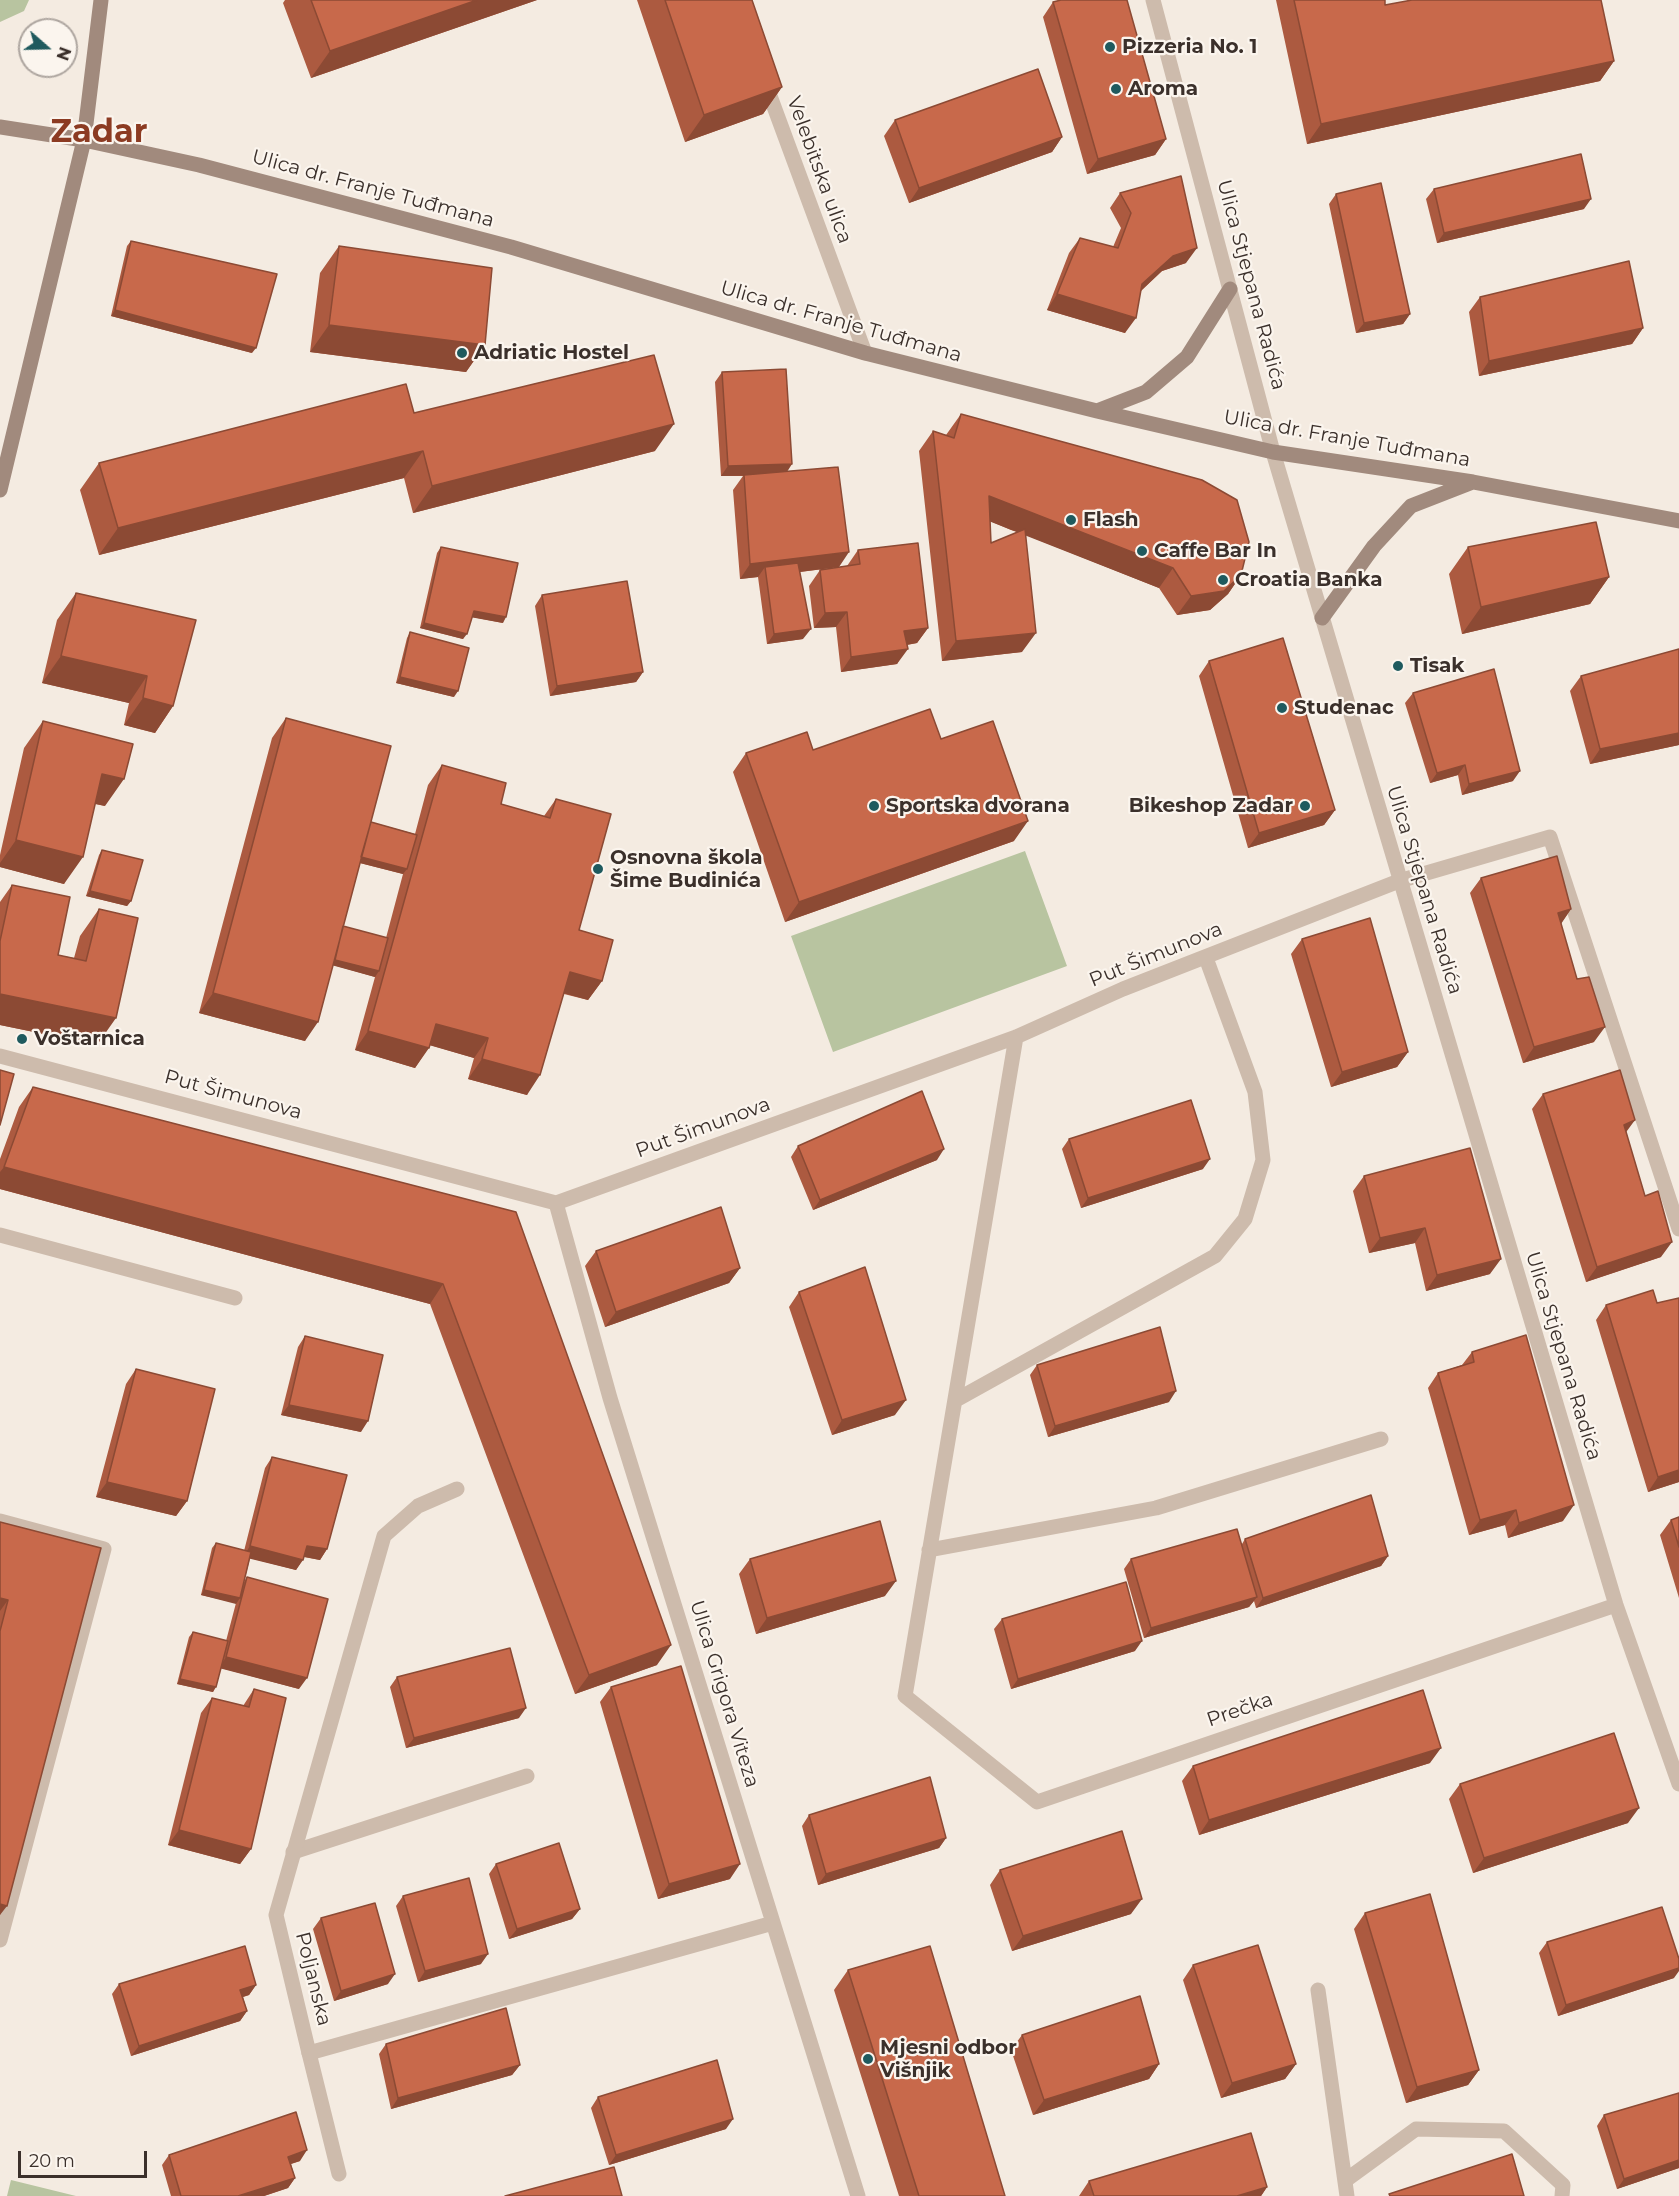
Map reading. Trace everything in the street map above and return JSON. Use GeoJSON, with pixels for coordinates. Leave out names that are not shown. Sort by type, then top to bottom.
{"type":"FeatureCollection","features":[{"type":"Feature","properties":{"kind":"main road"},"geometry":{"type":"LineString","coordinates":[[0,490],[84,140],[101,0]]}},
{"type":"Feature","properties":{"kind":"main road","name":"Ulica dr. Franje Tuđmana"},"geometry":{"type":"LineString","coordinates":[[0,127],[84,140],[178,159],[511,247],[865,353],[1097,411],[1272,452],[1473,482],[1679,521]]}},
{"type":"Feature","properties":{"kind":"main road"},"geometry":{"type":"LineString","coordinates":[[1097,411],[1146,392],[1187,357],[1230,289]]}},
{"type":"Feature","properties":{"kind":"main road"},"geometry":{"type":"LineString","coordinates":[[1322,618],[1374,546],[1411,506],[1473,482]]}},
{"type":"Feature","properties":{"kind":"street","name":"Ulica Stjepana Radića"},"geometry":{"type":"LineString","coordinates":[[1153,0],[1272,452],[1616,1605],[1678,1776]]}},
{"type":"Feature","properties":{"kind":"street","name":"Velebitska ulica"},"geometry":{"type":"LineString","coordinates":[[759,67],[865,353]]}},
{"type":"Feature","properties":{"kind":"street","name":"Put Šimunova"},"geometry":{"type":"LineString","coordinates":[[0,1056],[556,1203],[1016,1037],[1123,989],[1400,881],[1550,837],[1679,1229]]}},
{"type":"Feature","properties":{"kind":"street"},"geometry":{"type":"LineString","coordinates":[[956,1400],[1215,1256],[1245,1219],[1263,1160],[1255,1092],[1206,958]]}},
{"type":"Feature","properties":{"kind":"street"},"geometry":{"type":"LineString","coordinates":[[1016,1037],[929,1550],[1156,1508],[1381,1439]]}},
{"type":"Feature","properties":{"kind":"street","name":"Ulica Grigora Viteza"},"geometry":{"type":"LineString","coordinates":[[556,1203],[610,1398],[858,2196]]}},
{"type":"Feature","properties":{"kind":"street"},"geometry":{"type":"LineString","coordinates":[[0,1235],[235,1298]]}},
{"type":"Feature","properties":{"kind":"street","name":"Poljanska"},"geometry":{"type":"LineString","coordinates":[[457,1489],[418,1506],[384,1536],[276,1915],[309,2053],[773,1923]]}},
{"type":"Feature","properties":{"kind":"street"},"geometry":{"type":"LineString","coordinates":[[0,1521],[104,1549],[0,1940]]}},
{"type":"Feature","properties":{"kind":"street","name":"Prečka"},"geometry":{"type":"LineString","coordinates":[[929,1550],[905,1696],[1037,1802],[1616,1605]]}},
{"type":"Feature","properties":{"kind":"street"},"geometry":{"type":"LineString","coordinates":[[293,1852],[527,1776]]}},
{"type":"Feature","properties":{"kind":"street"},"geometry":{"type":"LineString","coordinates":[[1318,1989],[1347,2196]]}},
{"type":"Feature","properties":{"kind":"street"},"geometry":{"type":"LineString","coordinates":[[309,2053],[339,2175]]}},
{"type":"Feature","properties":{"kind":"street"},"geometry":{"type":"LineString","coordinates":[[1346,2180],[1416,2129],[1504,2131],[1563,2185],[1562,2196]]}},
{"type":"Feature","properties":{"kind":"green space"},"geometry":{"type":"Polygon","coordinates":[[[0,0],[29,0],[24,11],[0,22],[0,0]]]}},
{"type":"Feature","properties":{"kind":"green space"},"geometry":{"type":"Polygon","coordinates":[[[1025,851],[1067,966],[833,1052],[791,936],[1025,851]]]}},
{"type":"Feature","properties":{"kind":"green space"},"geometry":{"type":"Polygon","coordinates":[[[11,2180],[76,2196],[7,2196],[11,2180]]]}},
{"type":"Feature","properties":{"kind":"building"},"geometry":{"type":"Polygon","coordinates":[[[311,0],[477,0],[330,51],[311,0]]]}},
{"type":"Feature","properties":{"kind":"building"},"geometry":{"type":"Polygon","coordinates":[[[665,0],[752,0],[782,87],[704,115],[665,0]]]}},
{"type":"Feature","properties":{"kind":"building"},"geometry":{"type":"Polygon","coordinates":[[[1127,0],[1166,139],[1098,159],[1053,2],[1127,0]]]}},
{"type":"Feature","properties":{"kind":"building"},"geometry":{"type":"Polygon","coordinates":[[[1294,0],[1385,0],[1385,5],[1412,0],[1601,0],[1614,61],[1321,124],[1294,0]]]}},
{"type":"Feature","properties":{"kind":"building"},"geometry":{"type":"Polygon","coordinates":[[[1038,69],[1062,137],[919,188],[895,120],[1038,69]]]}},
{"type":"Feature","properties":{"kind":"building"},"geometry":{"type":"Polygon","coordinates":[[[1581,154],[1591,199],[1444,233],[1434,189],[1581,154]]]}},
{"type":"Feature","properties":{"kind":"building"},"geometry":{"type":"Polygon","coordinates":[[[1181,176],[1197,248],[1173,256],[1142,284],[1136,318],[1057,294],[1080,238],[1118,248],[1131,213],[1120,193],[1181,176]]]}},
{"type":"Feature","properties":{"kind":"building"},"geometry":{"type":"Polygon","coordinates":[[[1381,183],[1410,314],[1364,323],[1336,194],[1381,183]]]}},
{"type":"Feature","properties":{"kind":"building"},"geometry":{"type":"Polygon","coordinates":[[[131,241],[277,274],[256,348],[115,310],[131,241]]]}},
{"type":"Feature","properties":{"kind":"building"},"geometry":{"type":"Polygon","coordinates":[[[339,246],[492,268],[485,345],[329,325],[339,246]]]}},
{"type":"Feature","properties":{"kind":"building"},"geometry":{"type":"Polygon","coordinates":[[[1629,261],[1643,328],[1489,361],[1480,297],[1629,261]]]}},
{"type":"Feature","properties":{"kind":"building"},"geometry":{"type":"Polygon","coordinates":[[[654,355],[674,424],[432,486],[423,451],[118,528],[99,463],[406,384],[414,413],[654,355]]]}},
{"type":"Feature","properties":{"kind":"building"},"geometry":{"type":"Polygon","coordinates":[[[786,369],[792,464],[728,466],[722,372],[786,369]]]}},
{"type":"Feature","properties":{"kind":"building"},"geometry":{"type":"Polygon","coordinates":[[[961,414],[1202,480],[1237,500],[1249,542],[1241,575],[1224,591],[1191,596],[1173,568],[989,496],[991,543],[1025,529],[1036,633],[956,641],[933,431],[954,438],[961,414]]]}},
{"type":"Feature","properties":{"kind":"building"},"geometry":{"type":"Polygon","coordinates":[[[838,467],[849,552],[750,564],[744,475],[838,467]]]}},
{"type":"Feature","properties":{"kind":"building"},"geometry":{"type":"Polygon","coordinates":[[[1596,522],[1609,577],[1481,607],[1468,547],[1596,522]]]}},
{"type":"Feature","properties":{"kind":"building"},"geometry":{"type":"Polygon","coordinates":[[[918,543],[928,628],[904,631],[908,649],[851,657],[847,612],[825,613],[820,570],[860,564],[858,550],[918,543]]]}},
{"type":"Feature","properties":{"kind":"building"},"geometry":{"type":"Polygon","coordinates":[[[441,547],[518,563],[506,617],[474,611],[467,634],[424,623],[441,547]]]}},
{"type":"Feature","properties":{"kind":"building"},"geometry":{"type":"Polygon","coordinates":[[[798,563],[811,629],[774,634],[765,567],[798,563]]]}},
{"type":"Feature","properties":{"kind":"building"},"geometry":{"type":"Polygon","coordinates":[[[627,581],[643,672],[557,686],[542,595],[627,581]]]}},
{"type":"Feature","properties":{"kind":"building"},"geometry":{"type":"Polygon","coordinates":[[[76,593],[196,620],[173,706],[143,698],[147,676],[61,656],[76,593]]]}},
{"type":"Feature","properties":{"kind":"building"},"geometry":{"type":"Polygon","coordinates":[[[410,632],[469,648],[458,691],[400,677],[410,632]]]}},
{"type":"Feature","properties":{"kind":"building"},"geometry":{"type":"Polygon","coordinates":[[[1283,638],[1335,810],[1259,833],[1209,661],[1283,638]]]}},
{"type":"Feature","properties":{"kind":"building"},"geometry":{"type":"Polygon","coordinates":[[[1679,649],[1679,733],[1600,749],[1581,676],[1679,649]]]}},
{"type":"Feature","properties":{"kind":"building"},"geometry":{"type":"Polygon","coordinates":[[[1494,669],[1520,771],[1469,784],[1465,765],[1437,773],[1413,693],[1494,669]]]}},
{"type":"Feature","properties":{"kind":"building","name":"Sportska dvorana"},"geometry":{"type":"Polygon","coordinates":[[[930,709],[941,739],[993,721],[1028,821],[799,902],[746,753],[807,732],[813,750],[930,709]]]}},
{"type":"Feature","properties":{"kind":"building"},"geometry":{"type":"Polygon","coordinates":[[[286,718],[391,746],[318,1022],[213,993],[286,718]]]}},
{"type":"Feature","properties":{"kind":"building"},"geometry":{"type":"Polygon","coordinates":[[[43,721],[133,744],[124,779],[102,774],[83,857],[16,840],[43,721]]]}},
{"type":"Feature","properties":{"kind":"building"},"geometry":{"type":"Polygon","coordinates":[[[442,765],[506,783],[501,804],[550,818],[556,799],[611,814],[579,930],[613,940],[602,981],[570,972],[540,1075],[482,1059],[488,1038],[436,1024],[429,1048],[368,1031],[442,765]]]}},
{"type":"Feature","properties":{"kind":"building"},"geometry":{"type":"Polygon","coordinates":[[[371,822],[417,835],[407,869],[361,857],[371,822]]]}},
{"type":"Feature","properties":{"kind":"building"},"geometry":{"type":"Polygon","coordinates":[[[102,850],[143,860],[131,901],[90,891],[102,850]]]}},
{"type":"Feature","properties":{"kind":"building"},"geometry":{"type":"Polygon","coordinates":[[[1557,856],[1571,909],[1558,913],[1577,979],[1589,977],[1605,1027],[1534,1047],[1481,878],[1557,856]]]}},
{"type":"Feature","properties":{"kind":"building"},"geometry":{"type":"Polygon","coordinates":[[[12,885],[70,897],[58,955],[86,961],[99,909],[138,918],[116,1018],[0,994],[0,941],[12,885]]]}},
{"type":"Feature","properties":{"kind":"building"},"geometry":{"type":"Polygon","coordinates":[[[1370,918],[1408,1052],[1342,1072],[1302,939],[1370,918]]]}},
{"type":"Feature","properties":{"kind":"building"},"geometry":{"type":"Polygon","coordinates":[[[343,926],[388,938],[379,971],[335,960],[343,926]]]}},
{"type":"Feature","properties":{"kind":"building"},"geometry":{"type":"Polygon","coordinates":[[[0,1070],[14,1074],[0,1125],[0,1070]]]}},
{"type":"Feature","properties":{"kind":"building"},"geometry":{"type":"Polygon","coordinates":[[[1620,1070],[1635,1120],[1624,1125],[1645,1196],[1658,1191],[1672,1242],[1597,1267],[1543,1094],[1620,1070]]]}},
{"type":"Feature","properties":{"kind":"building"},"geometry":{"type":"Polygon","coordinates":[[[33,1087],[516,1212],[671,1645],[589,1675],[443,1284],[4,1167],[33,1087]]]}},
{"type":"Feature","properties":{"kind":"building"},"geometry":{"type":"Polygon","coordinates":[[[922,1091],[944,1149],[820,1200],[798,1146],[922,1091]]]}},
{"type":"Feature","properties":{"kind":"building"},"geometry":{"type":"Polygon","coordinates":[[[1191,1100],[1210,1159],[1088,1198],[1069,1139],[1191,1100]]]}},
{"type":"Feature","properties":{"kind":"building"},"geometry":{"type":"Polygon","coordinates":[[[1470,1148],[1501,1259],[1437,1275],[1425,1228],[1380,1238],[1364,1176],[1470,1148]]]}},
{"type":"Feature","properties":{"kind":"building"},"geometry":{"type":"Polygon","coordinates":[[[721,1207],[740,1268],[616,1312],[596,1251],[721,1207]]]}},
{"type":"Feature","properties":{"kind":"building"},"geometry":{"type":"Polygon","coordinates":[[[865,1267],[906,1400],[842,1420],[799,1292],[865,1267]]]}},
{"type":"Feature","properties":{"kind":"building"},"geometry":{"type":"Polygon","coordinates":[[[1653,1290],[1657,1303],[1679,1298],[1679,1470],[1658,1477],[1606,1305],[1653,1290]]]}},
{"type":"Feature","properties":{"kind":"building"},"geometry":{"type":"Polygon","coordinates":[[[1160,1327],[1176,1391],[1055,1426],[1037,1365],[1160,1327]]]}},
{"type":"Feature","properties":{"kind":"building"},"geometry":{"type":"Polygon","coordinates":[[[1526,1335],[1574,1505],[1519,1523],[1516,1510],[1480,1520],[1438,1373],[1474,1362],[1472,1352],[1526,1335]]]}},
{"type":"Feature","properties":{"kind":"building"},"geometry":{"type":"Polygon","coordinates":[[[305,1336],[383,1355],[368,1421],[289,1405],[305,1336]]]}},
{"type":"Feature","properties":{"kind":"building"},"geometry":{"type":"Polygon","coordinates":[[[136,1369],[215,1389],[187,1501],[107,1482],[136,1369]]]}},
{"type":"Feature","properties":{"kind":"building"},"geometry":{"type":"Polygon","coordinates":[[[272,1457],[347,1475],[327,1549],[307,1546],[303,1560],[250,1546],[272,1457]]]}},
{"type":"Feature","properties":{"kind":"building"},"geometry":{"type":"Polygon","coordinates":[[[1371,1495],[1388,1556],[1263,1598],[1245,1539],[1371,1495]]]}},
{"type":"Feature","properties":{"kind":"building"},"geometry":{"type":"Polygon","coordinates":[[[1679,1517],[1679,1547],[1671,1520],[1679,1517]]]}},
{"type":"Feature","properties":{"kind":"building"},"geometry":{"type":"Polygon","coordinates":[[[880,1521],[896,1581],[767,1618],[750,1559],[880,1521]]]}},
{"type":"Feature","properties":{"kind":"building"},"geometry":{"type":"Polygon","coordinates":[[[0,1522],[101,1548],[7,1906],[0,1904],[0,1631],[8,1600],[0,1598],[0,1522]]]}},
{"type":"Feature","properties":{"kind":"building"},"geometry":{"type":"Polygon","coordinates":[[[1237,1529],[1257,1597],[1151,1628],[1131,1559],[1237,1529]]]}},
{"type":"Feature","properties":{"kind":"building"},"geometry":{"type":"Polygon","coordinates":[[[216,1543],[251,1552],[240,1598],[204,1590],[216,1543]]]}},
{"type":"Feature","properties":{"kind":"building"},"geometry":{"type":"Polygon","coordinates":[[[247,1577],[328,1599],[307,1678],[226,1657],[247,1577]]]}},
{"type":"Feature","properties":{"kind":"building"},"geometry":{"type":"Polygon","coordinates":[[[1126,1582],[1142,1641],[1018,1679],[1002,1619],[1126,1582]]]}},
{"type":"Feature","properties":{"kind":"building"},"geometry":{"type":"Polygon","coordinates":[[[193,1632],[228,1641],[216,1687],[180,1679],[193,1632]]]}},
{"type":"Feature","properties":{"kind":"building"},"geometry":{"type":"Polygon","coordinates":[[[510,1648],[526,1708],[414,1738],[397,1677],[510,1648]]]}},
{"type":"Feature","properties":{"kind":"building"},"geometry":{"type":"Polygon","coordinates":[[[681,1666],[740,1864],[669,1884],[611,1687],[681,1666]]]}},
{"type":"Feature","properties":{"kind":"building"},"geometry":{"type":"Polygon","coordinates":[[[254,1689],[286,1698],[251,1849],[179,1830],[212,1698],[249,1707],[254,1689]]]}},
{"type":"Feature","properties":{"kind":"building"},"geometry":{"type":"Polygon","coordinates":[[[1423,1690],[1441,1748],[1209,1820],[1193,1766],[1423,1690]]]}},
{"type":"Feature","properties":{"kind":"building"},"geometry":{"type":"Polygon","coordinates":[[[1614,1733],[1639,1808],[1484,1858],[1460,1784],[1614,1733]]]}},
{"type":"Feature","properties":{"kind":"building"},"geometry":{"type":"Polygon","coordinates":[[[930,1777],[946,1838],[826,1874],[809,1815],[930,1777]]]}},
{"type":"Feature","properties":{"kind":"building"},"geometry":{"type":"Polygon","coordinates":[[[1122,1831],[1142,1899],[1023,1936],[1000,1870],[1122,1831]]]}},
{"type":"Feature","properties":{"kind":"building"},"geometry":{"type":"Polygon","coordinates":[[[559,1843],[580,1909],[517,1929],[496,1864],[559,1843]]]}},
{"type":"Feature","properties":{"kind":"building"},"geometry":{"type":"Polygon","coordinates":[[[469,1878],[488,1954],[425,1971],[403,1896],[469,1878]]]}},
{"type":"Feature","properties":{"kind":"building"},"geometry":{"type":"Polygon","coordinates":[[[1430,1894],[1479,2070],[1417,2087],[1365,1913],[1430,1894]]]}},
{"type":"Feature","properties":{"kind":"building"},"geometry":{"type":"Polygon","coordinates":[[[375,1903],[395,1974],[341,1991],[321,1918],[375,1903]]]}},
{"type":"Feature","properties":{"kind":"building"},"geometry":{"type":"Polygon","coordinates":[[[1662,1907],[1679,1959],[1679,1968],[1566,2005],[1547,1942],[1662,1907]]]}},
{"type":"Feature","properties":{"kind":"building"},"geometry":{"type":"Polygon","coordinates":[[[1258,1945],[1296,2064],[1232,2083],[1193,1965],[1258,1945]]]}},
{"type":"Feature","properties":{"kind":"building"},"geometry":{"type":"Polygon","coordinates":[[[245,1946],[256,1985],[240,1990],[247,2011],[139,2046],[119,1984],[245,1946]]]}},
{"type":"Feature","properties":{"kind":"building"},"geometry":{"type":"Polygon","coordinates":[[[930,1946],[1005,2196],[919,2196],[848,1970],[930,1946]]]}},
{"type":"Feature","properties":{"kind":"building"},"geometry":{"type":"Polygon","coordinates":[[[1140,1996],[1159,2064],[1044,2100],[1022,2035],[1140,1996]]]}},
{"type":"Feature","properties":{"kind":"building"},"geometry":{"type":"Polygon","coordinates":[[[506,2008],[520,2065],[398,2098],[386,2044],[506,2008]]]}},
{"type":"Feature","properties":{"kind":"building"},"geometry":{"type":"Polygon","coordinates":[[[717,2060],[733,2119],[616,2155],[598,2097],[717,2060]]]}},
{"type":"Feature","properties":{"kind":"building"},"geometry":{"type":"Polygon","coordinates":[[[1679,2093],[1679,2160],[1624,2179],[1604,2115],[1679,2093]]]}},
{"type":"Feature","properties":{"kind":"building"},"geometry":{"type":"Polygon","coordinates":[[[296,2112],[307,2150],[288,2157],[295,2178],[238,2196],[181,2196],[169,2155],[296,2112]]]}},
{"type":"Feature","properties":{"kind":"building"},"geometry":{"type":"Polygon","coordinates":[[[1251,2133],[1267,2187],[1237,2196],[1094,2196],[1089,2181],[1251,2133]]]}},
{"type":"Feature","properties":{"kind":"building"},"geometry":{"type":"Polygon","coordinates":[[[1512,2154],[1524,2196],[1390,2196],[1389,2194],[1512,2154]]]}},
{"type":"Feature","properties":{"kind":"building"},"geometry":{"type":"Polygon","coordinates":[[[614,2167],[622,2196],[505,2196],[614,2167]]]}},
{"type":"Feature","properties":{"kind":"place","name":"Pizzeria No. 1"},"geometry":{"type":"Point","coordinates":[1110,47]}},
{"type":"Feature","properties":{"kind":"place","name":"Aroma"},"geometry":{"type":"Point","coordinates":[1116,89]}},
{"type":"Feature","properties":{"kind":"place","name":"Adriatic Hostel"},"geometry":{"type":"Point","coordinates":[462,353]}},
{"type":"Feature","properties":{"kind":"place","name":"Flash"},"geometry":{"type":"Point","coordinates":[1071,520]}},
{"type":"Feature","properties":{"kind":"place","name":"Caffe Bar In"},"geometry":{"type":"Point","coordinates":[1142,551]}},
{"type":"Feature","properties":{"kind":"place","name":"Croatia Banka"},"geometry":{"type":"Point","coordinates":[1223,580]}},
{"type":"Feature","properties":{"kind":"place","name":"Tisak"},"geometry":{"type":"Point","coordinates":[1398,666]}},
{"type":"Feature","properties":{"kind":"place","name":"Studenac"},"geometry":{"type":"Point","coordinates":[1282,708]}},
{"type":"Feature","properties":{"kind":"place","name":"Sportska dvorana"},"geometry":{"type":"Point","coordinates":[874,806]}},
{"type":"Feature","properties":{"kind":"place","name":"Bikeshop Zadar"},"geometry":{"type":"Point","coordinates":[1305,806]}},
{"type":"Feature","properties":{"kind":"place","name":"Osnovna škola Šime Budinića"},"geometry":{"type":"Point","coordinates":[598,869]}},
{"type":"Feature","properties":{"kind":"place","name":"Voštarnica"},"geometry":{"type":"Point","coordinates":[22,1039]}},
{"type":"Feature","properties":{"kind":"place","name":"Mjesni odbor Višnjik"},"geometry":{"type":"Point","coordinates":[868,2059]}},
{"type":"Feature","properties":{"kind":"district","name":"Zadar"},"geometry":{"type":"Point","coordinates":[99,133]}}]}
